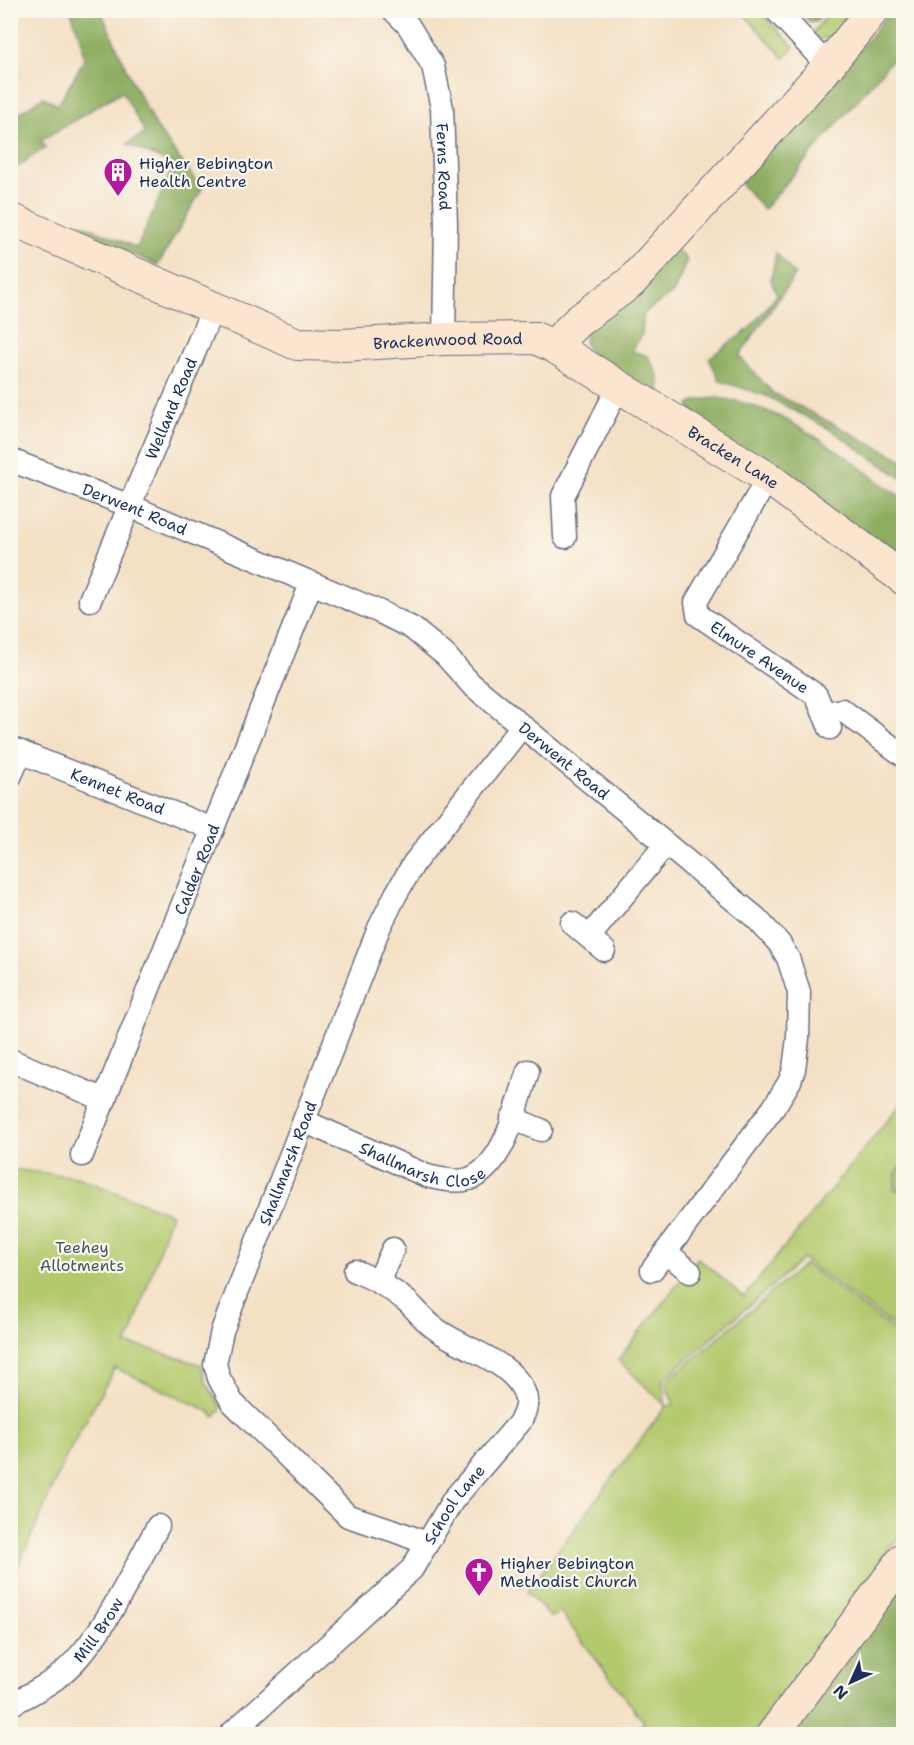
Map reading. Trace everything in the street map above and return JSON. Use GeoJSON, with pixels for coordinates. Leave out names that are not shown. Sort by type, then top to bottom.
{"type":"FeatureCollection","features":[{"type":"Feature","properties":{"kind":"street","name":"Ferns Road"},"geometry":{"type":"LineString","coordinates":[[393,10],[408,25],[433,66],[442,108],[446,224],[444,339]]}},
{"type":"Feature","properties":{"kind":"street"},"geometry":{"type":"LineString","coordinates":[[776,10],[828,66]]}},
{"type":"Feature","properties":{"kind":"street"},"geometry":{"type":"LineString","coordinates":[[554,346],[578,321],[630,283],[828,66],[873,10]]}},
{"type":"Feature","properties":{"kind":"street","name":"Brackenwood Road"},"geometry":{"type":"LineString","coordinates":[[10,219],[297,344],[343,345],[444,339],[535,338],[554,346]]}},
{"type":"Feature","properties":{"kind":"street","name":"Welland Road"},"geometry":{"type":"LineString","coordinates":[[90,600],[213,308]]}},
{"type":"Feature","properties":{"kind":"street","name":"Bracken Lane"},"geometry":{"type":"LineString","coordinates":[[554,346],[768,478],[903,579]]}},
{"type":"Feature","properties":{"kind":"street"},"geometry":{"type":"LineString","coordinates":[[565,537],[563,496],[619,386]]}},
{"type":"Feature","properties":{"kind":"street","name":"Derwent Road"},"geometry":{"type":"LineString","coordinates":[[10,460],[130,507],[380,612],[412,628],[445,655],[471,684],[756,918],[779,943],[788,958],[799,992],[798,1038],[790,1081],[774,1107],[652,1270]]}},
{"type":"Feature","properties":{"kind":"street","name":"Elmure Avenue"},"geometry":{"type":"LineString","coordinates":[[768,478],[696,602],[698,615],[816,695],[827,721],[842,710],[903,756]]}},
{"type":"Feature","properties":{"kind":"street","name":"Calder Road"},"geometry":{"type":"LineString","coordinates":[[82,1155],[311,584]]}},
{"type":"Feature","properties":{"kind":"street","name":"Shallmarsh Road"},"geometry":{"type":"LineString","coordinates":[[426,1543],[348,1516],[232,1401],[219,1378],[215,1364],[222,1331],[375,938],[396,894],[431,840],[522,726]]}},
{"type":"Feature","properties":{"kind":"street","name":"Kennet Road"},"geometry":{"type":"LineString","coordinates":[[10,777],[16,750],[213,829]]}},
{"type":"Feature","properties":{"kind":"street"},"geometry":{"type":"LineString","coordinates":[[588,937],[666,844]]}},
{"type":"Feature","properties":{"kind":"street"},"geometry":{"type":"LineString","coordinates":[[10,1060],[105,1100]]}},
{"type":"Feature","properties":{"kind":"street","name":"Shallmarsh Close"},"geometry":{"type":"LineString","coordinates":[[304,1121],[427,1176],[441,1179],[467,1179],[483,1172],[496,1158],[528,1071]]}},
{"type":"Feature","properties":{"kind":"street"},"geometry":{"type":"LineString","coordinates":[[512,1118],[541,1130]]}},
{"type":"Feature","properties":{"kind":"street"},"geometry":{"type":"LineString","coordinates":[[379,1280],[393,1249]]}},
{"type":"Feature","properties":{"kind":"street"},"geometry":{"type":"LineString","coordinates":[[666,1252],[690,1272]]}},
{"type":"Feature","properties":{"kind":"street","name":"School Lane"},"geometry":{"type":"LineString","coordinates":[[244,1730],[412,1569],[453,1500],[520,1422],[527,1408],[524,1392],[502,1367],[434,1328],[409,1303],[379,1280],[355,1271]]}},
{"type":"Feature","properties":{"kind":"street","name":"Mill Brow"},"geometry":{"type":"LineString","coordinates":[[10,1705],[55,1678],[79,1656],[110,1611],[158,1526]]}},
{"type":"Feature","properties":{"kind":"street"},"geometry":{"type":"LineString","coordinates":[[773,1734],[903,1558]]}},
{"type":"Feature","properties":{"kind":"green space"},"geometry":{"type":"Polygon","coordinates":[[[71,11],[101,11],[131,79],[157,128],[202,189],[158,265],[77,230],[80,223],[137,248],[174,165],[127,144],[145,133],[122,91],[41,141],[46,147],[11,171],[11,119],[43,97],[58,105],[84,60],[81,40],[71,11]]]}},
{"type":"Feature","properties":{"kind":"green space"},"geometry":{"type":"Polygon","coordinates":[[[741,11],[760,11],[794,47],[784,58],[741,11]]]}},
{"type":"Feature","properties":{"kind":"green space"},"geometry":{"type":"Polygon","coordinates":[[[799,11],[825,11],[816,22],[809,21],[799,11]]]}},
{"type":"Feature","properties":{"kind":"green space"},"geometry":{"type":"Polygon","coordinates":[[[831,11],[858,11],[831,36],[824,39],[811,35],[831,11]]]}},
{"type":"Feature","properties":{"kind":"green space"},"geometry":{"type":"Polygon","coordinates":[[[890,11],[903,11],[903,47],[764,209],[740,183],[815,106],[890,11]]]}},
{"type":"Feature","properties":{"kind":"green space"},"geometry":{"type":"Polygon","coordinates":[[[675,248],[687,260],[674,292],[644,313],[642,334],[632,351],[648,356],[658,375],[660,392],[646,393],[592,356],[584,343],[587,328],[675,248]]]}},
{"type":"Feature","properties":{"kind":"green space"},"geometry":{"type":"Polygon","coordinates":[[[776,253],[795,275],[739,356],[773,393],[903,460],[903,479],[831,430],[767,396],[720,381],[709,358],[750,328],[777,295],[771,280],[776,253]]]}},
{"type":"Feature","properties":{"kind":"green space"},"geometry":{"type":"Polygon","coordinates":[[[718,398],[753,406],[788,421],[836,450],[903,497],[903,561],[700,424],[689,405],[698,400],[718,398]]]}},
{"type":"Feature","properties":{"kind":"green space"},"geometry":{"type":"Polygon","coordinates":[[[903,1101],[903,1333],[803,1259],[662,1381],[666,1406],[618,1360],[698,1258],[744,1297],[903,1101]]]}},
{"type":"Feature","properties":{"kind":"green space"},"geometry":{"type":"Polygon","coordinates":[[[903,1162],[903,1192],[894,1189],[896,1173],[903,1162]]]}},
{"type":"Feature","properties":{"kind":"green space","name":"Teehey Allotments"},"geometry":{"type":"Polygon","coordinates":[[[11,1169],[77,1177],[171,1214],[126,1345],[140,1346],[202,1365],[206,1382],[220,1406],[220,1411],[214,1417],[209,1411],[115,1368],[67,1455],[11,1583],[11,1169]]]}},
{"type":"Feature","properties":{"kind":"green space"},"geometry":{"type":"Polygon","coordinates":[[[805,1264],[903,1337],[903,1531],[754,1734],[634,1734],[644,1722],[560,1612],[551,1618],[527,1592],[666,1406],[674,1405],[665,1383],[805,1264]]]}},
{"type":"Feature","properties":{"kind":"green space"},"geometry":{"type":"Polygon","coordinates":[[[903,1582],[903,1734],[788,1734],[903,1582]]]}},
{"type":"Feature","properties":{"kind":"place","name":"Higher Bebington Health Centre"},"geometry":{"type":"Point","coordinates":[118,198]}},
{"type":"Feature","properties":{"kind":"place","name":"Higher Bebington Methodist Church"},"geometry":{"type":"Point","coordinates":[479,1598]}}]}
